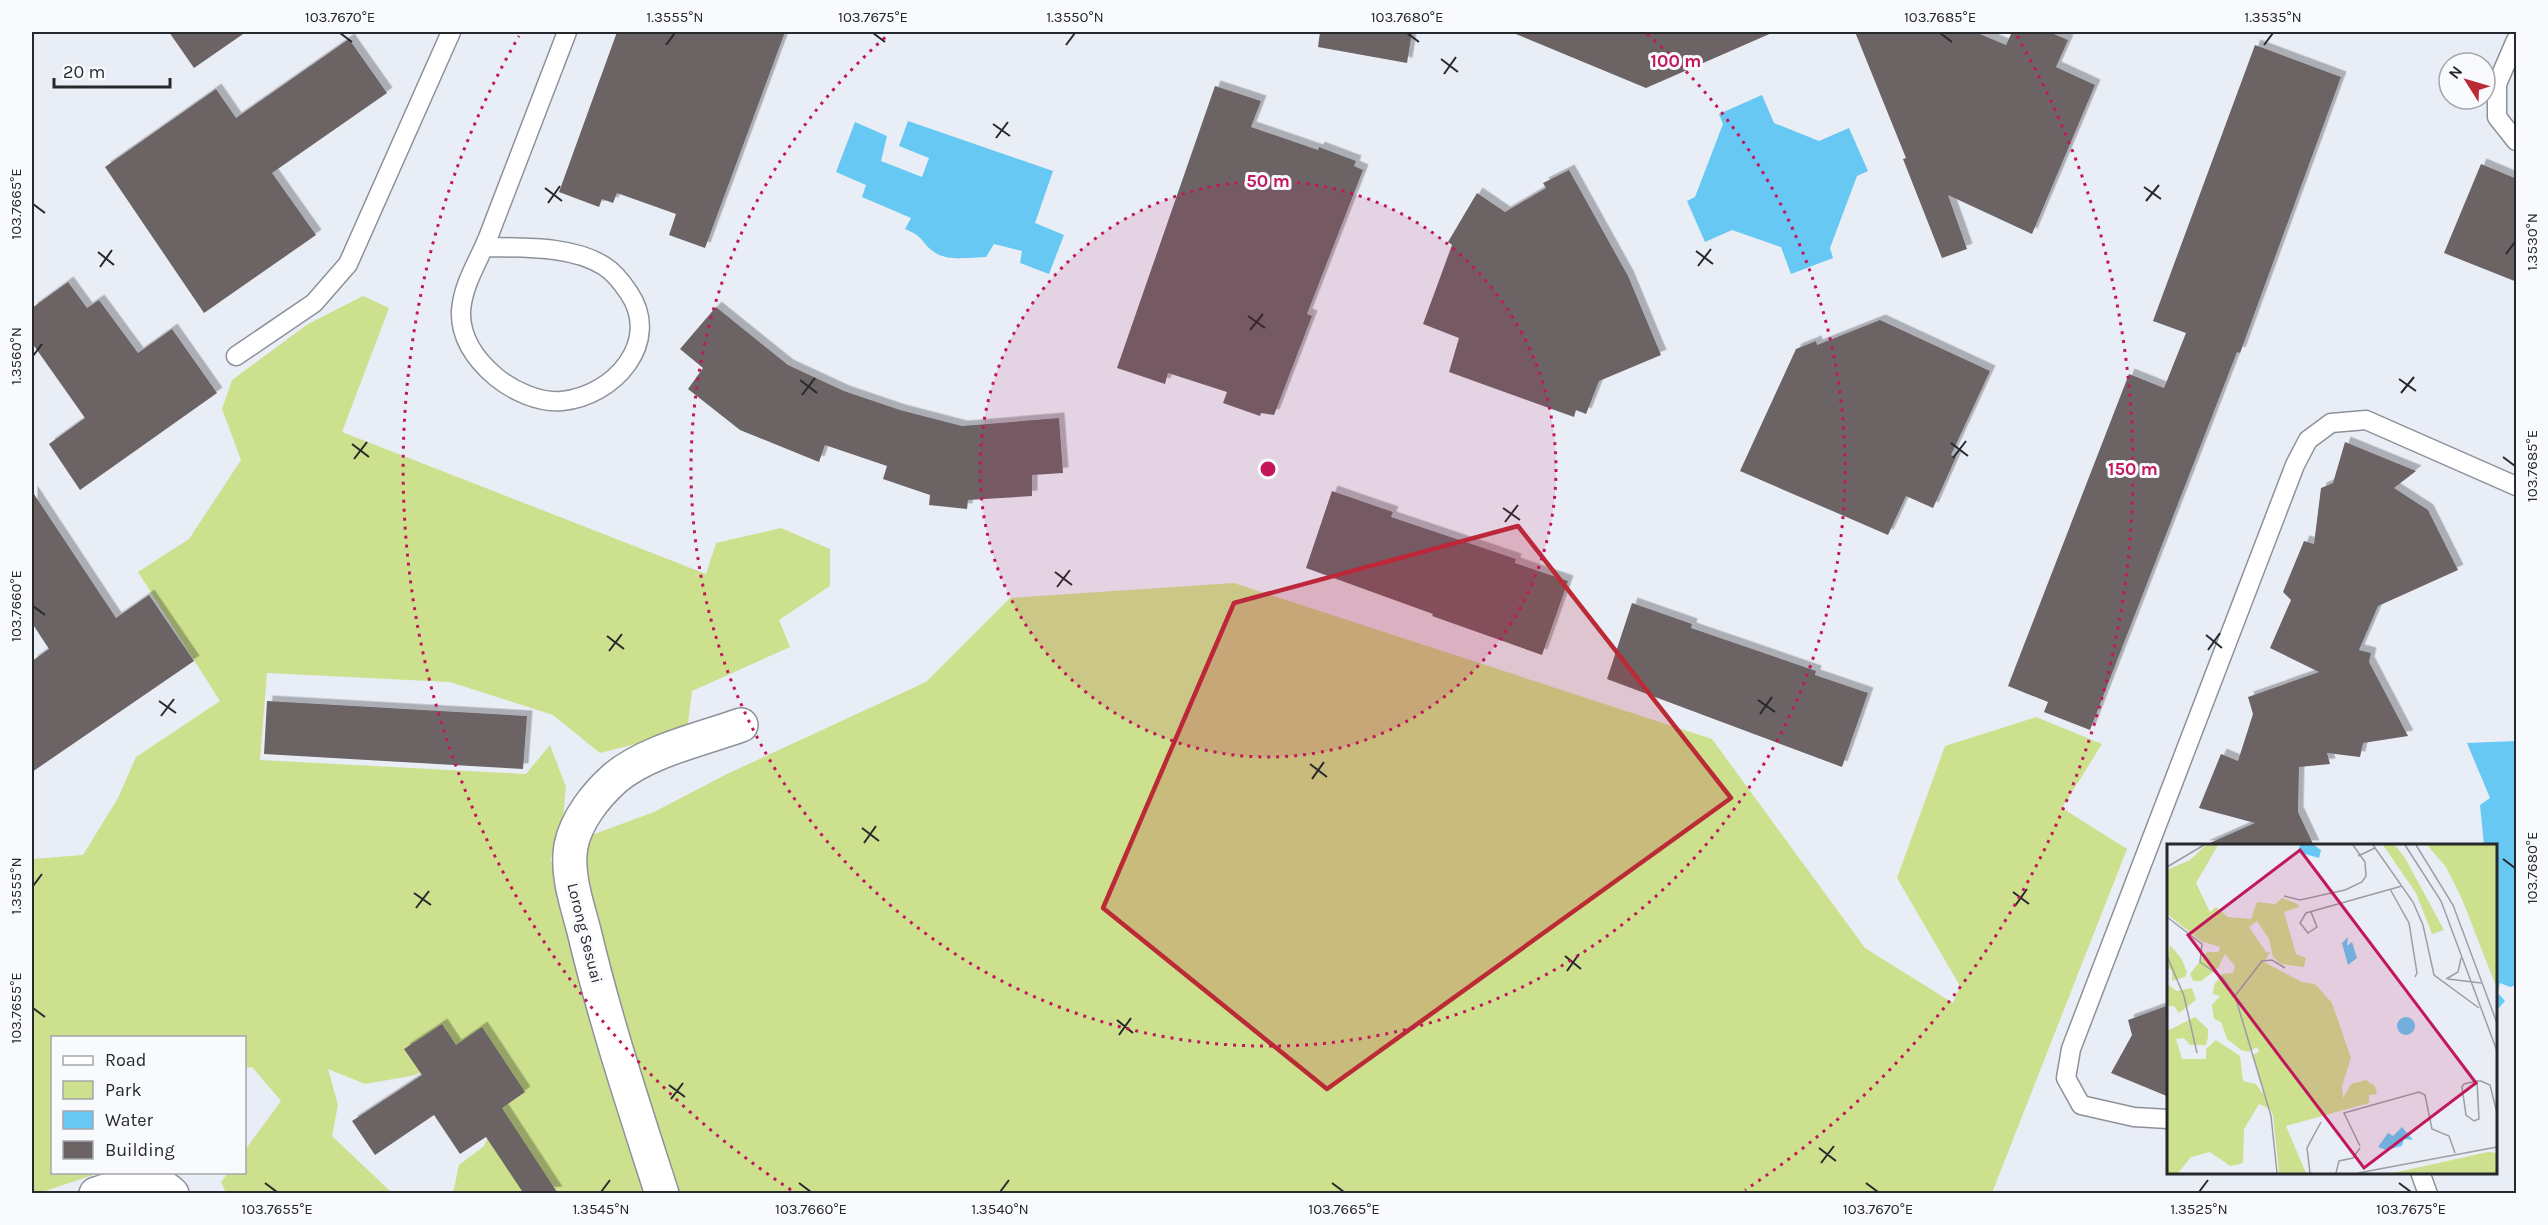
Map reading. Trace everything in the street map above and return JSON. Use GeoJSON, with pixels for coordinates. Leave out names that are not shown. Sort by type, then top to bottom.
{"type":"FeatureCollection","features":[{"type":"Feature","properties":{"kind":"street","name":"Lorong Sesuai"},"geometry":{"type":"LineString","coordinates":[[662,1194],[592,967],[572,882],[571,849],[575,831],[585,813],[616,778],[636,764],[657,755],[741,725]]}},
{"type":"Feature","properties":{"kind":"street"},"geometry":{"type":"LineString","coordinates":[[96,1194],[137,1182],[162,1185],[172,1194]]}},
{"type":"Feature","properties":{"kind":"lane"},"geometry":{"type":"LineString","coordinates":[[236,356],[314,303],[348,264],[451,32]]}},
{"type":"Feature","properties":{"kind":"lane"},"geometry":{"type":"LineString","coordinates":[[484,247],[571,253],[604,266],[623,285],[637,305],[640,330],[634,356],[615,380],[585,395],[562,401],[535,398],[508,387],[482,366],[465,338],[461,313],[464,288],[484,247],[567,32]]}},
{"type":"Feature","properties":{"kind":"lane"},"geometry":{"type":"LineString","coordinates":[[2517,40],[2497,84],[2497,117],[2517,141]]}},
{"type":"Feature","properties":{"kind":"lane"},"geometry":{"type":"LineString","coordinates":[[2167,1119],[2134,1117],[2081,1105],[2066,1078],[2071,1049],[2295,465],[2308,440],[2331,423],[2366,420],[2517,486]]}},
{"type":"Feature","properties":{"kind":"lane"},"geometry":{"type":"LineString","coordinates":[[2420,1174],[2428,1194]]}},
{"type":"Feature","properties":{"kind":"highlighted area"},"geometry":{"type":"Polygon","coordinates":[[[1518,526],[1731,798],[1327,1089],[1103,908],[1234,603],[1518,526]]]}},
{"type":"Feature","properties":{"kind":"green space"},"geometry":{"type":"Polygon","coordinates":[[[363,296],[389,308],[342,432],[706,574],[716,543],[781,528],[830,549],[830,586],[779,620],[790,647],[692,691],[687,731],[600,753],[553,715],[450,682],[267,673],[260,760],[526,774],[550,745],[566,787],[562,828],[550,861],[582,871],[589,836],[654,812],[727,774],[926,682],[1010,598],[1234,583],[1712,739],[1865,948],[1953,1003],[1960,986],[1897,878],[1945,746],[2036,717],[2102,744],[2062,808],[2127,849],[1992,1193],[453,1193],[459,1165],[484,1146],[499,1113],[463,1058],[411,1076],[365,1084],[328,1069],[338,1105],[332,1136],[390,1191],[389,1193],[226,1193],[221,1182],[227,1174],[246,1174],[246,1149],[281,1101],[252,1067],[246,1068],[246,1036],[51,1036],[51,1174],[96,1174],[32,1194],[32,859],[83,855],[118,798],[136,757],[220,701],[138,572],[189,539],[241,460],[222,409],[232,380],[308,324],[363,296]]]}},
{"type":"Feature","properties":{"kind":"water"},"geometry":{"type":"Polygon","coordinates":[[[1762,95],[1774,123],[1819,141],[1849,128],[1868,171],[1857,176],[1830,248],[1833,258],[1791,274],[1781,247],[1732,230],[1705,242],[1687,201],[1695,197],[1723,124],[1719,114],[1762,95]]]}},
{"type":"Feature","properties":{"kind":"water"},"geometry":{"type":"Polygon","coordinates":[[[908,121],[1053,171],[1035,223],[1064,235],[1049,274],[1020,263],[1022,251],[994,244],[986,257],[953,258],[940,255],[930,249],[920,237],[905,229],[911,218],[862,197],[866,185],[836,172],[855,122],[887,136],[881,161],[922,177],[929,158],[899,146],[908,121]]]}},
{"type":"Feature","properties":{"kind":"water"},"geometry":{"type":"Polygon","coordinates":[[[2516,741],[2516,985],[2510,987],[2500,983],[2498,993],[2505,1001],[2497,1010],[2497,844],[2484,844],[2480,805],[2490,798],[2467,743],[2516,741]]]}},
{"type":"Feature","properties":{"kind":"building"},"geometry":{"type":"Polygon","coordinates":[[[169,32],[246,32],[194,68],[169,32]]]}},
{"type":"Feature","properties":{"kind":"building"},"geometry":{"type":"Polygon","coordinates":[[[617,32],[785,32],[705,248],[669,235],[676,214],[617,193],[613,203],[602,199],[599,207],[559,192],[617,32]]]}},
{"type":"Feature","properties":{"kind":"building"},"geometry":{"type":"Polygon","coordinates":[[[1320,32],[1412,32],[1407,63],[1318,47],[1320,32]]]}},
{"type":"Feature","properties":{"kind":"building"},"geometry":{"type":"Polygon","coordinates":[[[1511,32],[1774,32],[1646,88],[1511,32]]]}},
{"type":"Feature","properties":{"kind":"building"},"geometry":{"type":"Polygon","coordinates":[[[1855,32],[1975,32],[2006,45],[2012,32],[2049,32],[2068,40],[2056,67],[2095,85],[2032,234],[1948,195],[1967,249],[1942,258],[1903,159],[1906,158],[1855,32]]]}},
{"type":"Feature","properties":{"kind":"building"},"geometry":{"type":"Polygon","coordinates":[[[349,39],[387,93],[272,173],[316,235],[204,313],[105,167],[216,89],[236,118],[349,39]]]}},
{"type":"Feature","properties":{"kind":"building"},"geometry":{"type":"Polygon","coordinates":[[[2255,45],[2341,77],[2240,353],[2237,352],[2090,730],[2044,712],[2048,702],[2008,686],[2129,374],[2164,388],[2186,333],[2153,321],[2255,45]]]}},
{"type":"Feature","properties":{"kind":"building"},"geometry":{"type":"Polygon","coordinates":[[[1215,86],[1261,101],[1251,127],[1318,150],[1319,147],[1356,161],[1354,166],[1363,170],[1307,314],[1312,316],[1274,415],[1261,413],[1260,416],[1223,403],[1227,392],[1168,373],[1165,384],[1117,368],[1215,86]]]}},
{"type":"Feature","properties":{"kind":"building"},"geometry":{"type":"Polygon","coordinates":[[[2481,164],[2517,179],[2517,282],[2444,253],[2481,164]]]}},
{"type":"Feature","properties":{"kind":"building"},"geometry":{"type":"Polygon","coordinates":[[[1569,170],[1628,276],[1661,355],[1599,381],[1586,414],[1576,410],[1574,417],[1449,372],[1459,338],[1423,324],[1452,245],[1448,242],[1477,193],[1505,212],[1546,188],[1543,183],[1569,170]]]}},
{"type":"Feature","properties":{"kind":"building"},"geometry":{"type":"Polygon","coordinates":[[[68,282],[87,308],[99,300],[138,353],[172,329],[217,393],[80,490],[49,444],[85,418],[32,343],[32,308],[68,282]]]}},
{"type":"Feature","properties":{"kind":"building"},"geometry":{"type":"Polygon","coordinates":[[[716,307],[788,365],[844,391],[900,410],[962,426],[1059,418],[1063,473],[1032,475],[1032,496],[968,500],[967,509],[929,505],[930,495],[883,479],[887,466],[825,445],[819,462],[740,430],[688,389],[703,368],[680,349],[716,307]]]}},
{"type":"Feature","properties":{"kind":"building"},"geometry":{"type":"Polygon","coordinates":[[[1880,320],[1990,371],[1951,455],[1956,457],[1933,508],[1906,496],[1888,535],[1740,471],[1796,349],[1816,341],[1817,345],[1880,320]]]}},
{"type":"Feature","properties":{"kind":"building"},"geometry":{"type":"Polygon","coordinates":[[[2345,442],[2416,471],[2394,488],[2428,510],[2458,570],[2378,606],[2359,650],[2371,653],[2369,662],[2408,736],[2363,743],[2360,757],[2327,753],[2330,764],[2299,767],[2298,812],[2313,844],[2208,844],[2255,823],[2199,808],[2221,754],[2238,761],[2253,714],[2248,697],[2319,672],[2270,648],[2291,600],[2283,592],[2304,541],[2314,544],[2321,488],[2333,483],[2345,442]]]}},
{"type":"Feature","properties":{"kind":"building"},"geometry":{"type":"Polygon","coordinates":[[[32,491],[116,618],[149,595],[194,661],[32,772],[32,661],[49,649],[32,623],[32,491]]]}},
{"type":"Feature","properties":{"kind":"building"},"geometry":{"type":"Polygon","coordinates":[[[1332,491],[1393,512],[1391,517],[1516,559],[1515,563],[1568,581],[1542,655],[1306,568],[1332,491]]]}},
{"type":"Feature","properties":{"kind":"building"},"geometry":{"type":"Polygon","coordinates":[[[1632,603],[1692,624],[1691,628],[1816,671],[1815,675],[1868,693],[1842,767],[1607,679],[1632,603]]]}},
{"type":"Feature","properties":{"kind":"building"},"geometry":{"type":"Polygon","coordinates":[[[267,701],[527,716],[523,769],[264,754],[267,701]]]}},
{"type":"Feature","properties":{"kind":"building"},"geometry":{"type":"Polygon","coordinates":[[[2167,1006],[2167,1096],[2111,1073],[2132,1035],[2128,1020],[2167,1006]]]}},
{"type":"Feature","properties":{"kind":"building"},"geometry":{"type":"Polygon","coordinates":[[[442,1024],[456,1045],[482,1027],[525,1092],[502,1108],[557,1192],[524,1194],[486,1137],[460,1154],[434,1115],[375,1155],[352,1121],[422,1075],[404,1049],[442,1024]]]}}]}
